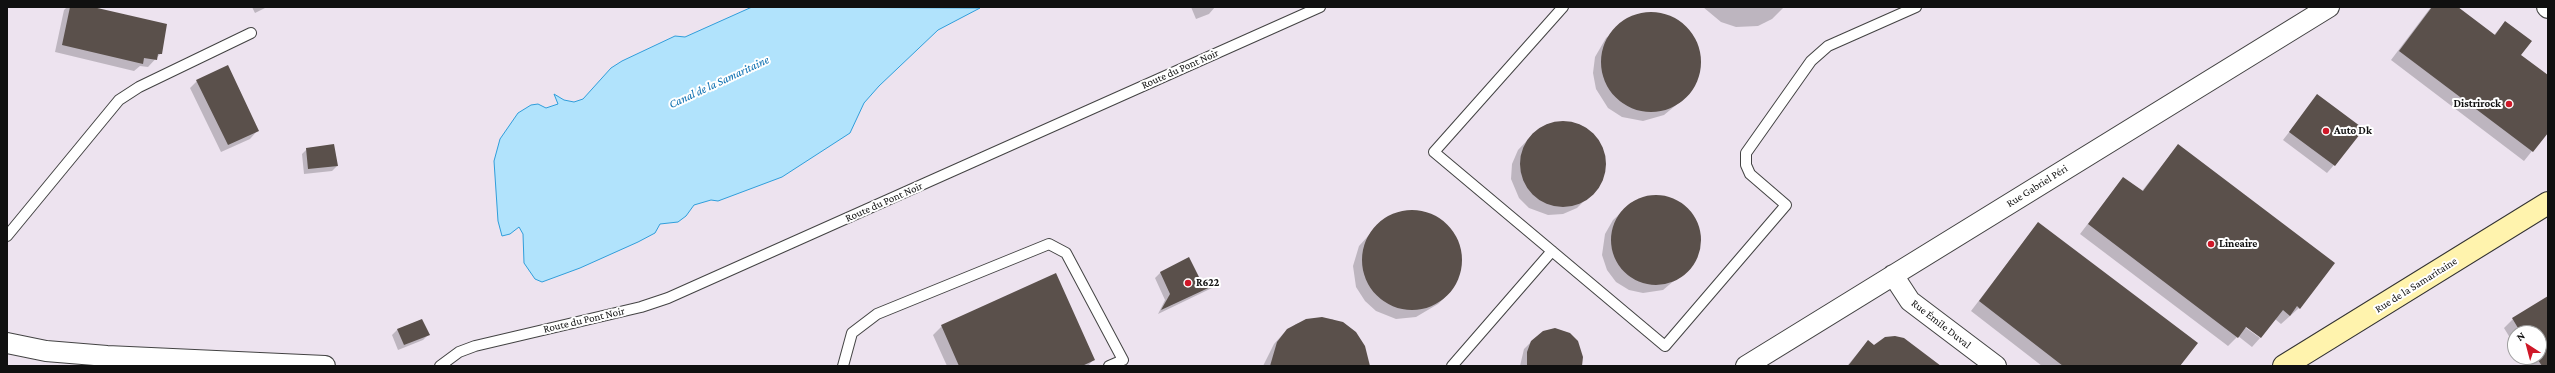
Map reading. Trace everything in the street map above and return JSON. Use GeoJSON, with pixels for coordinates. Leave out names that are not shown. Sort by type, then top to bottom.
{"type":"FeatureCollection","features":[{"type":"Feature","properties":{"kind":"street","name":"Rue Gabriel Péri"},"geometry":{"type":"LineString","coordinates":[[1746,366],[2329,7]]}},
{"type":"Feature","properties":{"kind":"street","name":"Rue de la Samaritaine"},"geometry":{"type":"LineString","coordinates":[[2284,366],[2548,203]]}},
{"type":"Feature","properties":{"kind":"street","name":"Rue Émile Duval"},"geometry":{"type":"LineString","coordinates":[[1893,275],[1910,301],[1996,366]]}},
{"type":"Feature","properties":{"kind":"street"},"geometry":{"type":"LineString","coordinates":[[7,343],[106,361],[325,366]]}},
{"type":"Feature","properties":{"kind":"lane","name":"Route du Pont Noir"},"geometry":{"type":"LineString","coordinates":[[440,366],[459,352],[474,346],[641,307],[668,298],[1320,7]]}},
{"type":"Feature","properties":{"kind":"lane"},"geometry":{"type":"LineString","coordinates":[[1563,7],[1434,152],[1665,346],[1786,205],[1750,174],[1746,165],[1746,153],[1812,61],[1828,46],[1916,7]]}},
{"type":"Feature","properties":{"kind":"lane"},"geometry":{"type":"LineString","coordinates":[[7,236],[119,100],[139,86],[251,33]]}},
{"type":"Feature","properties":{"kind":"lane"},"geometry":{"type":"LineString","coordinates":[[843,366],[852,333],[877,314],[1049,244],[1066,253],[1123,360],[1109,366]]}},
{"type":"Feature","properties":{"kind":"lane"},"geometry":{"type":"LineString","coordinates":[[1452,366],[1552,251]]}},
{"type":"Feature","properties":{"kind":"shaded area"},"geometry":{"type":"Polygon","coordinates":[[[7,7],[2548,7],[2548,366],[7,366],[7,7]]]}},
{"type":"Feature","properties":{"kind":"water","name":"Canal de la Samaritaine"},"geometry":{"type":"Polygon","coordinates":[[[752,7],[980,8],[938,30],[879,86],[864,103],[850,133],[782,177],[718,201],[711,200],[694,205],[686,216],[678,222],[660,224],[655,233],[638,242],[580,268],[542,282],[535,279],[524,263],[523,234],[519,227],[510,234],[502,236],[498,221],[494,161],[500,139],[518,113],[531,105],[538,104],[546,108],[558,104],[554,94],[564,100],[574,102],[583,99],[611,68],[622,61],[675,36],[685,37],[752,7]]]}},
{"type":"Feature","properties":{"kind":"building"},"geometry":{"type":"Polygon","coordinates":[[[70,7],[93,7],[167,24],[162,54],[158,54],[157,60],[144,58],[143,64],[62,45],[70,7]]]}},
{"type":"Feature","properties":{"kind":"building","name":"Distrirock"},"geometry":{"type":"Polygon","coordinates":[[[2432,7],[2458,7],[2495,35],[2505,21],[2532,41],[2521,55],[2548,75],[2548,133],[2533,152],[2399,51],[2432,7]]]}},
{"type":"Feature","properties":{"kind":"building"},"geometry":{"type":"Polygon","coordinates":[[[1651,12],[1670,16],[1686,27],[1697,43],[1701,62],[1697,81],[1686,97],[1670,108],[1651,112],[1632,108],[1616,97],[1605,81],[1601,62],[1605,43],[1616,27],[1632,16],[1651,12]]]}},
{"type":"Feature","properties":{"kind":"building"},"geometry":{"type":"Polygon","coordinates":[[[228,65],[259,131],[228,145],[196,80],[228,65]]]}},
{"type":"Feature","properties":{"kind":"building","name":"Auto Dk"},"geometry":{"type":"Polygon","coordinates":[[[2317,94],[2364,129],[2335,166],[2289,132],[2317,94]]]}},
{"type":"Feature","properties":{"kind":"building"},"geometry":{"type":"Polygon","coordinates":[[[1563,121],[1579,124],[1587,128],[1599,140],[1603,148],[1606,164],[1603,180],[1599,188],[1587,200],[1579,204],[1563,207],[1547,204],[1539,200],[1527,188],[1523,180],[1520,164],[1523,148],[1527,140],[1539,128],[1547,124],[1563,121]]]}},
{"type":"Feature","properties":{"kind":"building"},"geometry":{"type":"Polygon","coordinates":[[[334,144],[338,166],[308,169],[306,148],[334,144]]]}},
{"type":"Feature","properties":{"kind":"building","name":"Lineaire"},"geometry":{"type":"Polygon","coordinates":[[[2178,144],[2335,263],[2300,309],[2297,306],[2290,316],[2283,310],[2261,338],[2246,327],[2238,338],[2088,224],[2123,177],[2143,191],[2178,144]]]}},
{"type":"Feature","properties":{"kind":"building"},"geometry":{"type":"Polygon","coordinates":[[[1656,195],[1673,199],[1688,208],[1697,223],[1701,240],[1697,257],[1688,272],[1673,281],[1656,285],[1639,281],[1624,272],[1615,257],[1611,240],[1615,223],[1624,208],[1639,199],[1656,195]]]}},
{"type":"Feature","properties":{"kind":"building"},"geometry":{"type":"Polygon","coordinates":[[[1412,210],[1431,214],[1447,225],[1458,241],[1462,260],[1458,279],[1447,295],[1431,306],[1412,310],[1393,306],[1377,295],[1366,279],[1362,260],[1366,241],[1377,225],[1393,214],[1412,210]]]}},
{"type":"Feature","properties":{"kind":"building"},"geometry":{"type":"Polygon","coordinates":[[[2038,222],[2198,343],[2180,366],[2063,366],[1979,301],[2038,222]]]}},
{"type":"Feature","properties":{"kind":"building","name":"R622"},"geometry":{"type":"Polygon","coordinates":[[[1189,257],[1200,279],[1219,283],[1161,310],[1170,294],[1160,272],[1189,257]]]}},
{"type":"Feature","properties":{"kind":"building"},"geometry":{"type":"Polygon","coordinates":[[[1056,273],[1095,360],[1082,366],[959,366],[941,325],[1056,273]]]}},
{"type":"Feature","properties":{"kind":"building"},"geometry":{"type":"Polygon","coordinates":[[[2548,296],[2548,366],[2541,365],[2547,365],[2547,325],[2516,325],[2512,318],[2548,296]]]}},
{"type":"Feature","properties":{"kind":"building"},"geometry":{"type":"Polygon","coordinates":[[[1322,317],[1343,322],[1356,332],[1365,346],[1370,366],[1270,366],[1277,342],[1287,329],[1306,319],[1322,317]]]}},
{"type":"Feature","properties":{"kind":"building"},"geometry":{"type":"Polygon","coordinates":[[[422,319],[430,335],[404,345],[397,329],[422,319]]]}},
{"type":"Feature","properties":{"kind":"building"},"geometry":{"type":"Polygon","coordinates":[[[1555,328],[1570,333],[1578,341],[1583,357],[1582,366],[1527,366],[1527,352],[1531,341],[1543,331],[1555,328]]]}},
{"type":"Feature","properties":{"kind":"building"},"geometry":{"type":"Polygon","coordinates":[[[1895,336],[1904,338],[1941,366],[1848,366],[1868,340],[1874,345],[1885,337],[1895,336]]]}},
{"type":"Feature","properties":{"kind":"place","name":"Distrirock"},"geometry":{"type":"Point","coordinates":[2509,104]}},
{"type":"Feature","properties":{"kind":"place","name":"Auto Dk"},"geometry":{"type":"Point","coordinates":[2326,131]}},
{"type":"Feature","properties":{"kind":"place","name":"Lineaire"},"geometry":{"type":"Point","coordinates":[2211,244]}},
{"type":"Feature","properties":{"kind":"place","name":"R622"},"geometry":{"type":"Point","coordinates":[1188,283]}}]}
